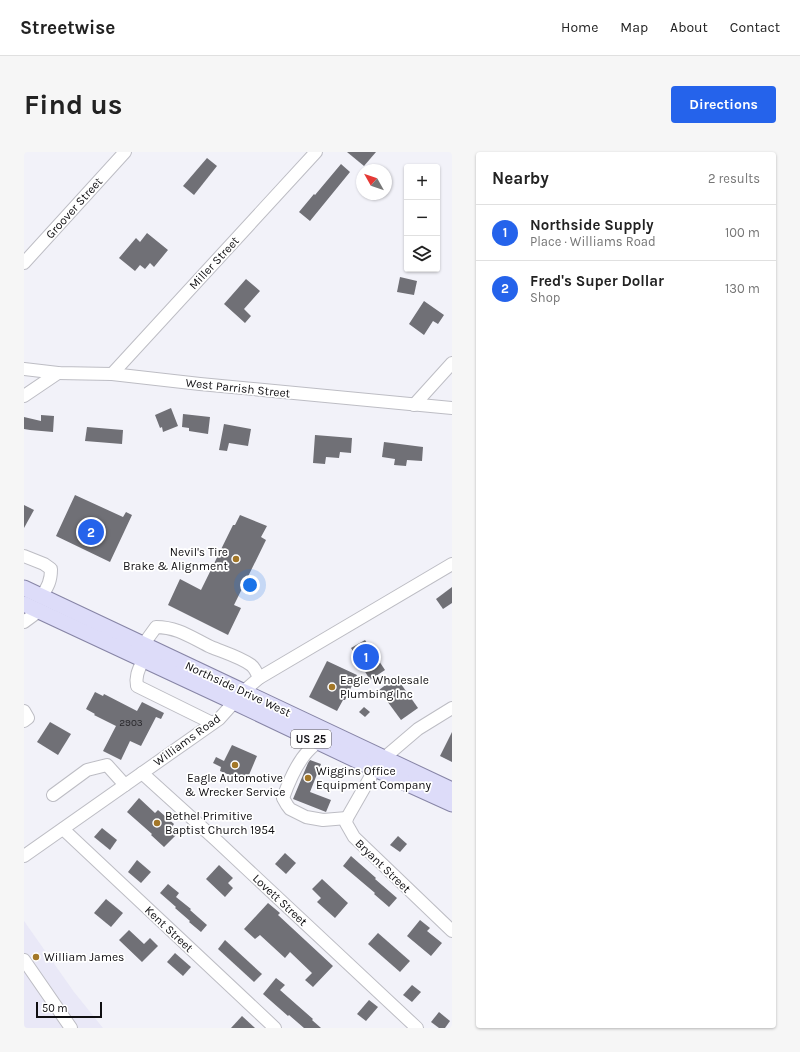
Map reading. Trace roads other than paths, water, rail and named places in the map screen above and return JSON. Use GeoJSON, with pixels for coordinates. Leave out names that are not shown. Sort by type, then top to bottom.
{"type":"FeatureCollection","features":[{"type":"Feature","properties":{"kind":"main road","name":"Northside Drive West"},"geometry":{"type":"LineString","coordinates":[[24,588],[143,645],[318,742],[374,770],[452,804]]}},
{"type":"Feature","properties":{"kind":"main road","name":"Northside Drive West"},"geometry":{"type":"LineString","coordinates":[[24,604],[143,660],[239,697],[384,758],[452,790]]}},
{"type":"Feature","properties":{"kind":"street","name":"Groover Street"},"geometry":{"type":"LineString","coordinates":[[24,263],[125,152]]}},
{"type":"Feature","properties":{"kind":"street","name":"Miller Street"},"geometry":{"type":"LineString","coordinates":[[112,374],[316,152]]}},
{"type":"Feature","properties":{"kind":"street"},"geometry":{"type":"LineString","coordinates":[[414,405],[452,363]]}},
{"type":"Feature","properties":{"kind":"street","name":"West Parrish Street"},"geometry":{"type":"LineString","coordinates":[[24,369],[58,373],[112,374],[452,408]]}},
{"type":"Feature","properties":{"kind":"street"},"geometry":{"type":"LineString","coordinates":[[24,396],[58,373]]}},
{"type":"Feature","properties":{"kind":"street"},"geometry":{"type":"LineString","coordinates":[[24,556],[52,569],[49,584],[42,596]]}},
{"type":"Feature","properties":{"kind":"street","name":"Williams Road"},"geometry":{"type":"LineString","coordinates":[[24,856],[219,719],[259,678],[452,564]]}},
{"type":"Feature","properties":{"kind":"street"},"geometry":{"type":"LineString","coordinates":[[24,622],[39,611]]}},
{"type":"Feature","properties":{"kind":"street"},"geometry":{"type":"LineString","coordinates":[[143,645],[156,626],[180,631],[250,665],[256,671],[259,678]]}},
{"type":"Feature","properties":{"kind":"street"},"geometry":{"type":"LineString","coordinates":[[143,660],[137,674],[137,686],[212,723]]}},
{"type":"Feature","properties":{"kind":"street"},"geometry":{"type":"LineString","coordinates":[[318,742],[298,763],[283,798],[290,809],[306,817],[323,820],[347,818],[374,770],[384,758],[418,729],[452,708]]}},
{"type":"Feature","properties":{"kind":"street"},"geometry":{"type":"LineString","coordinates":[[24,711],[28,718],[24,721]]}},
{"type":"Feature","properties":{"kind":"street"},"geometry":{"type":"LineString","coordinates":[[53,795],[87,770],[107,765],[125,785]]}},
{"type":"Feature","properties":{"kind":"street","name":"Lovett Street"},"geometry":{"type":"LineString","coordinates":[[142,773],[222,845],[417,1028]]}},
{"type":"Feature","properties":{"kind":"street","name":"Bryant Street"},"geometry":{"type":"LineString","coordinates":[[347,818],[346,823],[354,837],[452,931]]}},
{"type":"Feature","properties":{"kind":"street","name":"Kent Street"},"geometry":{"type":"LineString","coordinates":[[63,829],[275,1028]]}},
{"type":"Feature","properties":{"kind":"street"},"geometry":{"type":"LineString","coordinates":[[24,960],[71,1028]]}},
{"type":"Feature","properties":{"kind":"place","name":"Fred's Super Dollar"},"geometry":{"type":"Point","coordinates":[91,532]}},
{"type":"Feature","properties":{"kind":"place","name":"Nevil's Tire Brake & Alignment"},"geometry":{"type":"Point","coordinates":[236,559]}},
{"type":"Feature","properties":{"kind":"place","name":"Northside Supply"},"geometry":{"type":"Point","coordinates":[366,657]}},
{"type":"Feature","properties":{"kind":"place","name":"Eagle Wholesale Plumbing Inc"},"geometry":{"type":"Point","coordinates":[332,687]}},
{"type":"Feature","properties":{"kind":"place","name":"Eagle Automotive & Wrecker Service"},"geometry":{"type":"Point","coordinates":[235,765]}},
{"type":"Feature","properties":{"kind":"place","name":"Wiggins Office Equipment Company"},"geometry":{"type":"Point","coordinates":[308,778]}},
{"type":"Feature","properties":{"kind":"place","name":"Bethel Primitive Baptist Church 1954"},"geometry":{"type":"Point","coordinates":[157,823]}},
{"type":"Feature","properties":{"kind":"place","name":"William James"},"geometry":{"type":"Point","coordinates":[36,957]}}]}
